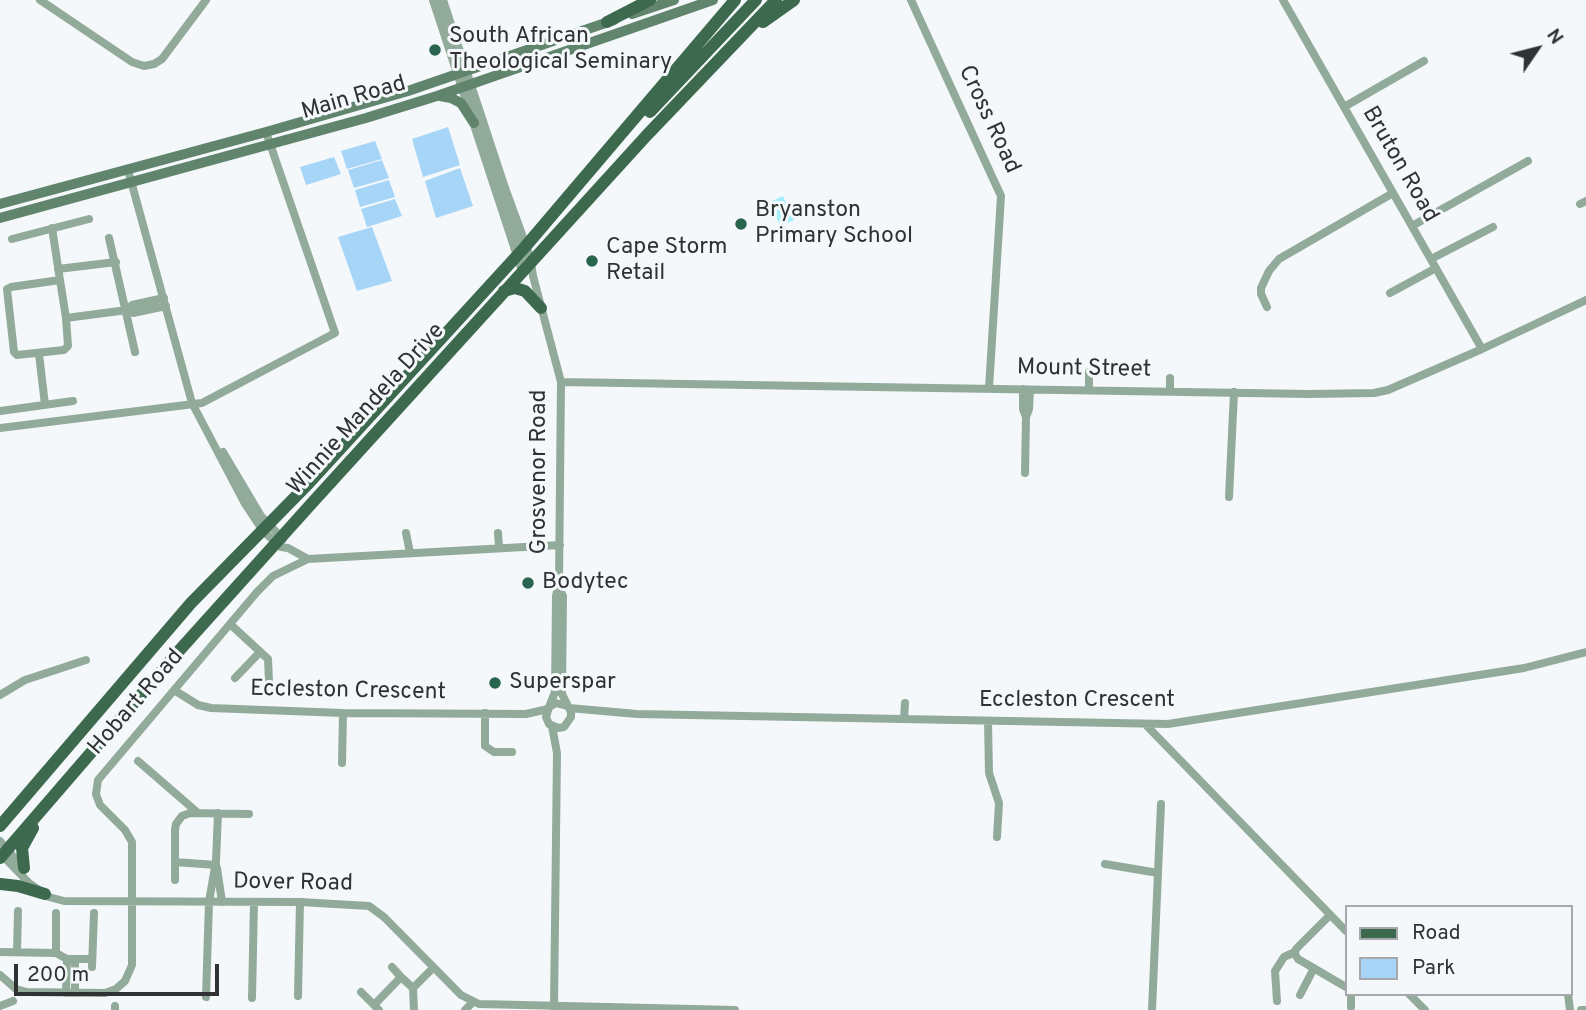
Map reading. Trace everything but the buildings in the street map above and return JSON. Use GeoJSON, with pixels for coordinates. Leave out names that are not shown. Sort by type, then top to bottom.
{"type":"FeatureCollection","features":[{"type":"Feature","properties":{"kind":"main road"},"geometry":{"type":"LineString","coordinates":[[607,22],[650,0]]}},
{"type":"Feature","properties":{"kind":"main road","name":"Main Road"},"geometry":{"type":"LineString","coordinates":[[0,204],[408,91],[674,0]]}},
{"type":"Feature","properties":{"kind":"main road","name":"Main Road"},"geometry":{"type":"LineString","coordinates":[[0,218],[270,146],[437,96],[713,0]]}},
{"type":"Feature","properties":{"kind":"main road","name":"Winnie Mandela Drive"},"geometry":{"type":"LineString","coordinates":[[3,821],[191,603],[346,443],[521,251],[735,0]]}},
{"type":"Feature","properties":{"kind":"main road"},"geometry":{"type":"LineString","coordinates":[[605,155],[664,99],[756,0]]}},
{"type":"Feature","properties":{"kind":"main road","name":"Winnie Mandela Drive"},"geometry":{"type":"LineString","coordinates":[[2,851],[45,807],[177,653],[282,543],[504,291],[529,270],[638,145],[776,0]]}},
{"type":"Feature","properties":{"kind":"main road"},"geometry":{"type":"LineString","coordinates":[[737,42],[794,0]]}},
{"type":"Feature","properties":{"kind":"main road"},"geometry":{"type":"LineString","coordinates":[[437,96],[461,103],[474,123]]}},
{"type":"Feature","properties":{"kind":"main road"},"geometry":{"type":"LineString","coordinates":[[504,291],[516,288],[525,291],[541,308]]}},
{"type":"Feature","properties":{"kind":"main road"},"geometry":{"type":"LineString","coordinates":[[24,869],[22,849],[45,807]]}},
{"type":"Feature","properties":{"kind":"main road"},"geometry":{"type":"LineString","coordinates":[[0,884],[42,892]]}},
{"type":"Feature","properties":{"kind":"street"},"geometry":{"type":"LineString","coordinates":[[40,0],[132,62],[145,66],[162,58],[206,0]]}},
{"type":"Feature","properties":{"kind":"street","name":"Grosvenor Road"},"geometry":{"type":"LineString","coordinates":[[434,0],[462,72]]}},
{"type":"Feature","properties":{"kind":"street","name":"Grosvenor Road"},"geometry":{"type":"LineString","coordinates":[[442,0],[466,86],[521,251]]}},
{"type":"Feature","properties":{"kind":"street","name":"Cross Road"},"geometry":{"type":"LineString","coordinates":[[911,0],[1001,197],[989,388]]}},
{"type":"Feature","properties":{"kind":"street","name":"Bruton Road"},"geometry":{"type":"LineString","coordinates":[[1283,0],[1482,348]]}},
{"type":"Feature","properties":{"kind":"street"},"geometry":{"type":"LineString","coordinates":[[1344,107],[1424,61]]}},
{"type":"Feature","properties":{"kind":"street","name":"Grosvenor Road"},"geometry":{"type":"LineString","coordinates":[[466,86],[474,123],[529,270],[561,382],[560,545],[559,587],[556,596],[555,692],[548,708]]}},
{"type":"Feature","properties":{"kind":"street"},"geometry":{"type":"LineString","coordinates":[[0,428],[204,402],[335,333],[266,132]]}},
{"type":"Feature","properties":{"kind":"street"},"geometry":{"type":"LineString","coordinates":[[1412,226],[1528,161]]}},
{"type":"Feature","properties":{"kind":"street"},"geometry":{"type":"LineString","coordinates":[[128,170],[192,403],[214,440],[244,502],[282,543],[308,559]]}},
{"type":"Feature","properties":{"kind":"street"},"geometry":{"type":"LineString","coordinates":[[1267,307],[1261,288],[1269,271],[1279,259],[1393,193]]}},
{"type":"Feature","properties":{"kind":"street"},"geometry":{"type":"LineString","coordinates":[[12,239],[89,219]]}},
{"type":"Feature","properties":{"kind":"street"},"geometry":{"type":"LineString","coordinates":[[1431,259],[1493,227]]}},
{"type":"Feature","properties":{"kind":"street"},"geometry":{"type":"LineString","coordinates":[[52,228],[66,318],[68,347],[20,356],[15,353],[4,307],[7,291],[11,287],[60,281]]}},
{"type":"Feature","properties":{"kind":"street"},"geometry":{"type":"LineString","coordinates":[[109,238],[135,352]]}},
{"type":"Feature","properties":{"kind":"street"},"geometry":{"type":"LineString","coordinates":[[58,269],[116,262]]}},
{"type":"Feature","properties":{"kind":"street"},"geometry":{"type":"LineString","coordinates":[[1390,293],[1436,268]]}},
{"type":"Feature","properties":{"kind":"street","name":"Mount Street"},"geometry":{"type":"LineString","coordinates":[[561,382],[1309,394],[1382,392],[1586,300]]}},
{"type":"Feature","properties":{"kind":"street"},"geometry":{"type":"LineString","coordinates":[[66,318],[127,310],[132,305],[165,302]]}},
{"type":"Feature","properties":{"kind":"street"},"geometry":{"type":"LineString","coordinates":[[39,354],[45,405]]}},
{"type":"Feature","properties":{"kind":"street"},"geometry":{"type":"LineString","coordinates":[[1089,372],[1089,389]]}},
{"type":"Feature","properties":{"kind":"street"},"geometry":{"type":"LineString","coordinates":[[1170,379],[1170,391]]}},
{"type":"Feature","properties":{"kind":"street"},"geometry":{"type":"LineString","coordinates":[[1025,473],[1026,417],[1029,409],[1026,389]]}},
{"type":"Feature","properties":{"kind":"street"},"geometry":{"type":"LineString","coordinates":[[1229,497],[1234,392]]}},
{"type":"Feature","properties":{"kind":"street"},"geometry":{"type":"LineString","coordinates":[[0,411],[73,401]]}},
{"type":"Feature","properties":{"kind":"street"},"geometry":{"type":"LineString","coordinates":[[406,533],[410,553]]}},
{"type":"Feature","properties":{"kind":"street"},"geometry":{"type":"LineString","coordinates":[[498,533],[499,547]]}},
{"type":"Feature","properties":{"kind":"street","name":"Hobart Road"},"geometry":{"type":"LineString","coordinates":[[0,975],[20,991],[111,991],[125,981],[132,965],[132,842],[125,830],[100,805],[97,789],[103,772],[273,576],[308,559],[560,545]]}},
{"type":"Feature","properties":{"kind":"street","name":"Grosvenor Road"},"geometry":{"type":"LineString","coordinates":[[559,587],[563,596],[562,694],[568,707]]}},
{"type":"Feature","properties":{"kind":"street"},"geometry":{"type":"LineString","coordinates":[[230,624],[269,661],[269,682]]}},
{"type":"Feature","properties":{"kind":"street"},"geometry":{"type":"LineString","coordinates":[[234,678],[260,652]]}},
{"type":"Feature","properties":{"kind":"street","name":"Eccleston Crescent"},"geometry":{"type":"LineString","coordinates":[[568,707],[604,713],[1145,724],[1180,722],[1524,668],[1586,652]]}},
{"type":"Feature","properties":{"kind":"street"},"geometry":{"type":"LineString","coordinates":[[0,695],[25,680],[86,660]]}},
{"type":"Feature","properties":{"kind":"street","name":"Eccleston Crescent"},"geometry":{"type":"LineString","coordinates":[[174,690],[198,705],[211,708],[343,713],[526,714],[548,708]]}},
{"type":"Feature","properties":{"kind":"street"},"geometry":{"type":"LineString","coordinates":[[554,1008],[557,753],[562,732],[569,722],[568,707],[560,702],[548,708],[557,753]]}},
{"type":"Feature","properties":{"kind":"street"},"geometry":{"type":"LineString","coordinates":[[904,719],[905,703]]}},
{"type":"Feature","properties":{"kind":"street"},"geometry":{"type":"LineString","coordinates":[[342,763],[343,713]]}},
{"type":"Feature","properties":{"kind":"street"},"geometry":{"type":"LineString","coordinates":[[485,713],[485,746],[494,752],[512,752]]}},
{"type":"Feature","properties":{"kind":"street","name":"Eccleston Crescent"},"geometry":{"type":"LineString","coordinates":[[569,722],[604,713]]}},
{"type":"Feature","properties":{"kind":"street","name":"Eccleston Crescent"},"geometry":{"type":"LineString","coordinates":[[526,714],[550,723]]}},
{"type":"Feature","properties":{"kind":"street"},"geometry":{"type":"LineString","coordinates":[[988,720],[989,773],[999,803],[997,837]]}},
{"type":"Feature","properties":{"kind":"street"},"geometry":{"type":"LineString","coordinates":[[550,723],[558,728],[569,722]]}},
{"type":"Feature","properties":{"kind":"street"},"geometry":{"type":"LineString","coordinates":[[1145,724],[1344,929]]}},
{"type":"Feature","properties":{"kind":"street"},"geometry":{"type":"LineString","coordinates":[[138,761],[198,813]]}},
{"type":"Feature","properties":{"kind":"street"},"geometry":{"type":"LineString","coordinates":[[1152,1010],[1161,804]]}},
{"type":"Feature","properties":{"kind":"street"},"geometry":{"type":"LineString","coordinates":[[206,997],[209,902],[216,864],[218,813]]}},
{"type":"Feature","properties":{"kind":"street"},"geometry":{"type":"LineString","coordinates":[[175,880],[176,824],[186,814],[249,814]]}},
{"type":"Feature","properties":{"kind":"street"},"geometry":{"type":"LineString","coordinates":[[2,851],[24,869],[42,892]]}},
{"type":"Feature","properties":{"kind":"street"},"geometry":{"type":"LineString","coordinates":[[2,851],[22,876],[42,892]]}},
{"type":"Feature","properties":{"kind":"street"},"geometry":{"type":"LineString","coordinates":[[175,862],[216,864]]}},
{"type":"Feature","properties":{"kind":"street"},"geometry":{"type":"LineString","coordinates":[[1105,863],[1158,873]]}},
{"type":"Feature","properties":{"kind":"street"},"geometry":{"type":"LineString","coordinates":[[216,864],[222,902]]}},
{"type":"Feature","properties":{"kind":"street","name":"Dover Road"},"geometry":{"type":"LineString","coordinates":[[42,892],[64,901],[300,902],[369,906],[461,995],[473,1002]]}},
{"type":"Feature","properties":{"kind":"street"},"geometry":{"type":"LineString","coordinates":[[252,998],[254,902]]}},
{"type":"Feature","properties":{"kind":"street"},"geometry":{"type":"LineString","coordinates":[[298,996],[300,902]]}},
{"type":"Feature","properties":{"kind":"street"},"geometry":{"type":"LineString","coordinates":[[17,952],[18,911]]}},
{"type":"Feature","properties":{"kind":"street"},"geometry":{"type":"LineString","coordinates":[[56,912],[56,953]]}},
{"type":"Feature","properties":{"kind":"street"},"geometry":{"type":"LineString","coordinates":[[0,952],[56,953],[92,963],[94,913]]}},
{"type":"Feature","properties":{"kind":"street"},"geometry":{"type":"LineString","coordinates":[[1277,1001],[1275,971],[1284,957],[1295,952],[1330,915]]}},
{"type":"Feature","properties":{"kind":"street"},"geometry":{"type":"LineString","coordinates":[[1295,952],[1298,959],[1344,986]]}},
{"type":"Feature","properties":{"kind":"street"},"geometry":{"type":"LineString","coordinates":[[71,959],[71,993]]}},
{"type":"Feature","properties":{"kind":"street"},"geometry":{"type":"LineString","coordinates":[[392,967],[413,988],[414,1010]]}},
{"type":"Feature","properties":{"kind":"street"},"geometry":{"type":"LineString","coordinates":[[413,988],[433,968]]}},
{"type":"Feature","properties":{"kind":"street"},"geometry":{"type":"LineString","coordinates":[[1300,995],[1314,968]]}},
{"type":"Feature","properties":{"kind":"street"},"geometry":{"type":"LineString","coordinates":[[361,992],[376,1008],[401,977]]}},
{"type":"Feature","properties":{"kind":"street"},"geometry":{"type":"LineString","coordinates":[[1351,996],[1351,1007]]}},
{"type":"Feature","properties":{"kind":"street"},"geometry":{"type":"LineString","coordinates":[[1411,996],[1425,1010]]}},
{"type":"Feature","properties":{"kind":"street"},"geometry":{"type":"LineString","coordinates":[[0,1006],[13,1002]]}},
{"type":"Feature","properties":{"kind":"street"},"geometry":{"type":"LineString","coordinates":[[465,1010],[473,1002],[554,1008],[735,1010]]}},
{"type":"Feature","properties":{"kind":"green space"},"geometry":{"type":"Polygon","coordinates":[[[448,127],[460,165],[423,177],[412,139],[448,127]]]}},
{"type":"Feature","properties":{"kind":"green space"},"geometry":{"type":"Polygon","coordinates":[[[375,141],[382,159],[347,169],[341,151],[375,141]]]}},
{"type":"Feature","properties":{"kind":"green space"},"geometry":{"type":"Polygon","coordinates":[[[334,157],[341,174],[306,185],[300,167],[334,157]]]}},
{"type":"Feature","properties":{"kind":"green space"},"geometry":{"type":"Polygon","coordinates":[[[382,160],[389,178],[354,188],[348,170],[382,160]]]}},
{"type":"Feature","properties":{"kind":"green space"},"geometry":{"type":"Polygon","coordinates":[[[460,168],[473,206],[436,218],[425,181],[460,168]]]}},
{"type":"Feature","properties":{"kind":"green space"},"geometry":{"type":"Polygon","coordinates":[[[389,180],[395,197],[360,207],[355,190],[389,180]]]}},
{"type":"Feature","properties":{"kind":"green space"},"geometry":{"type":"Polygon","coordinates":[[[395,199],[402,216],[367,227],[361,209],[395,199]]]}},
{"type":"Feature","properties":{"kind":"green space"},"geometry":{"type":"Polygon","coordinates":[[[372,227],[392,281],[357,291],[338,237],[372,227]]]}},
{"type":"Feature","properties":{"kind":"shaded area"},"geometry":{"type":"Polygon","coordinates":[[[783,196],[794,220],[780,226],[770,202],[783,196]]]}},
{"type":"Feature","properties":{"kind":"place","name":"South African Theological Seminary"},"geometry":{"type":"Point","coordinates":[435,50]}},
{"type":"Feature","properties":{"kind":"place","name":"Bryanston Primary School"},"geometry":{"type":"Point","coordinates":[741,224]}},
{"type":"Feature","properties":{"kind":"place","name":"Cape Storm Retail"},"geometry":{"type":"Point","coordinates":[592,261]}},
{"type":"Feature","properties":{"kind":"place","name":"Bodytec"},"geometry":{"type":"Point","coordinates":[528,583]}},
{"type":"Feature","properties":{"kind":"place","name":"Superspar"},"geometry":{"type":"Point","coordinates":[495,683]}}]}
